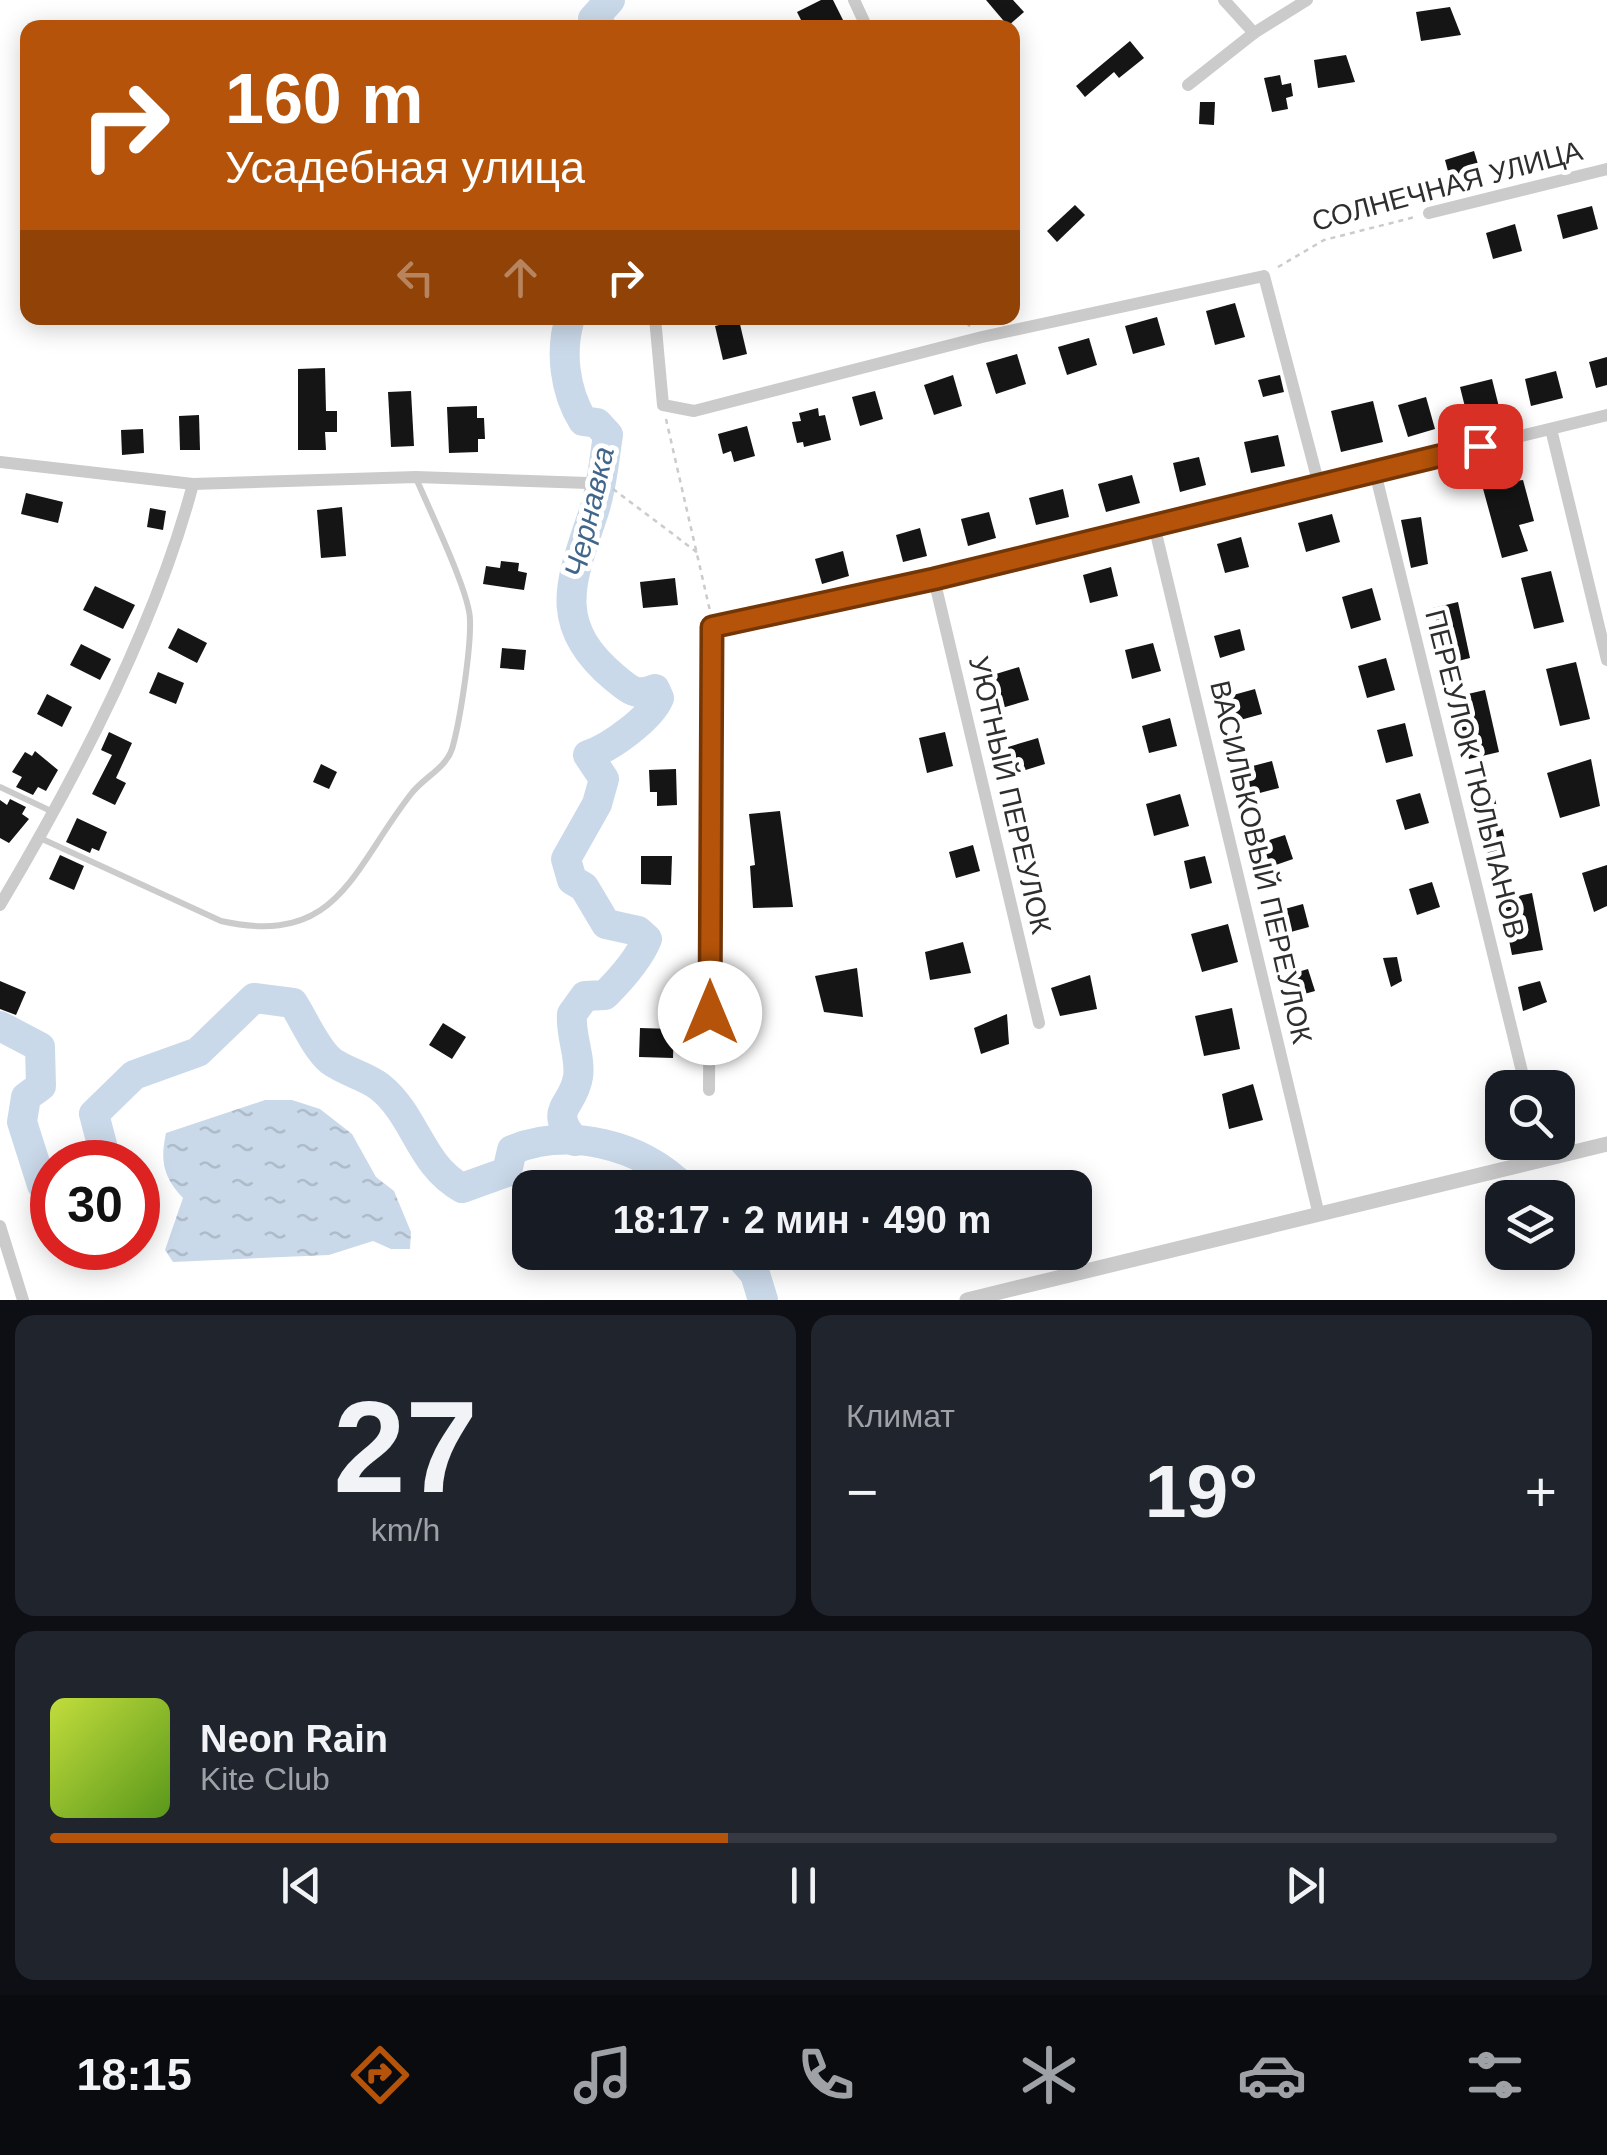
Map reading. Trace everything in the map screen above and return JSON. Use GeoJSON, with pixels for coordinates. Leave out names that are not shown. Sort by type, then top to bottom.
{"type":"FeatureCollection","features":[{"type":"Feature","properties":{"kind":"street"},"geometry":{"type":"LineString","coordinates":[[1224,0],[1254,33]]}},
{"type":"Feature","properties":{"kind":"street"},"geometry":{"type":"LineString","coordinates":[[1188,85],[1254,33],[1308,0]]}},
{"type":"Feature","properties":{"kind":"street","name":"СОЛНЕЧНАЯ УЛИЦА"},"geometry":{"type":"LineString","coordinates":[[1428,214],[1607,169]]}},
{"type":"Feature","properties":{"kind":"street"},"geometry":{"type":"LineString","coordinates":[[656,325],[663,405],[694,411],[982,337],[1264,276],[1319,485]]}},
{"type":"Feature","properties":{"kind":"street"},"geometry":{"type":"LineString","coordinates":[[709,1090],[712,627],[934,579],[1607,415]]}},
{"type":"Feature","properties":{"kind":"street"},"geometry":{"type":"LineString","coordinates":[[1551,429],[1607,660]]}},
{"type":"Feature","properties":{"kind":"street"},"geometry":{"type":"LineString","coordinates":[[0,462],[193,484],[416,477],[588,483]]}},
{"type":"Feature","properties":{"kind":"street","name":"ПЕРЕУЛОК ТЮЛЬПАНОВ"},"geometry":{"type":"LineString","coordinates":[[1375,472],[1522,1070]]}},
{"type":"Feature","properties":{"kind":"street"},"geometry":{"type":"LineString","coordinates":[[0,905],[54,812],[159,585],[193,484]]}},
{"type":"Feature","properties":{"kind":"street","name":"ВАСИЛЬКОВЫЙ ПЕРЕУЛОК"},"geometry":{"type":"LineString","coordinates":[[1154,525],[1318,1212]]}},
{"type":"Feature","properties":{"kind":"street"},"geometry":{"type":"LineString","coordinates":[[1590,582],[1607,578]]}},
{"type":"Feature","properties":{"kind":"street","name":"УЮТНЫЙ ПЕРЕУЛОК"},"geometry":{"type":"LineString","coordinates":[[934,579],[1038,1023]]}},
{"type":"Feature","properties":{"kind":"street"},"geometry":{"type":"LineString","coordinates":[[1575,1147],[1607,1144]]}},
{"type":"Feature","properties":{"kind":"street"},"geometry":{"type":"LineString","coordinates":[[966,1300],[1318,1212],[1506,1160]]}},
{"type":"Feature","properties":{"kind":"street"},"geometry":{"type":"LineString","coordinates":[[0,1226],[23,1300]]}},
{"type":"Feature","properties":{"kind":"lane"},"geometry":{"type":"LineString","coordinates":[[40,838],[222,921],[253,928],[290,926],[330,904],[412,792],[452,752],[470,620],[466,594],[416,477]]}},
{"type":"Feature","properties":{"kind":"lane"},"geometry":{"type":"LineString","coordinates":[[0,786],[54,812]]}},
{"type":"Feature","properties":{"kind":"path","name":"СОЛНЕЧНАЯ УЛИЦА"},"geometry":{"type":"LineString","coordinates":[[1264,276],[1324,240],[1428,214]]}},
{"type":"Feature","properties":{"kind":"path"},"geometry":{"type":"LineString","coordinates":[[663,405],[700,555],[712,627]]}},
{"type":"Feature","properties":{"kind":"path"},"geometry":{"type":"LineString","coordinates":[[608,484],[700,555]]}},
{"type":"Feature","properties":{"kind":"water"},"geometry":{"type":"Polygon","coordinates":[[[265,1100],[292,1100],[320,1109],[352,1134],[376,1177],[394,1191],[411,1232],[410,1249],[391,1249],[373,1241],[329,1255],[173,1262],[165,1250],[183,1198],[165,1168],[166,1133],[265,1100]]]}},
{"type":"Feature","properties":{"kind":"building"},"geometry":{"type":"Polygon","coordinates":[[[821,0],[833,0],[843,20],[801,20],[797,12],[821,0]]]}},
{"type":"Feature","properties":{"kind":"building"},"geometry":{"type":"Polygon","coordinates":[[[986,0],[1013,0],[1024,12],[1015,20],[1003,20],[986,0]]]}},
{"type":"Feature","properties":{"kind":"building"},"geometry":{"type":"Polygon","coordinates":[[[1450,7],[1461,35],[1421,41],[1416,12],[1450,7]]]}},
{"type":"Feature","properties":{"kind":"building"},"geometry":{"type":"Polygon","coordinates":[[[1130,41],[1144,58],[1119,78],[1114,72],[1085,97],[1076,86],[1130,41]]]}},
{"type":"Feature","properties":{"kind":"building"},"geometry":{"type":"Polygon","coordinates":[[[1346,55],[1355,82],[1318,88],[1314,60],[1346,55]]]}},
{"type":"Feature","properties":{"kind":"building"},"geometry":{"type":"Polygon","coordinates":[[[1280,75],[1282,85],[1291,83],[1293,96],[1286,98],[1288,109],[1272,112],[1264,78],[1280,75]]]}},
{"type":"Feature","properties":{"kind":"building"},"geometry":{"type":"Polygon","coordinates":[[[1200,102],[1215,102],[1214,125],[1199,124],[1200,102]]]}},
{"type":"Feature","properties":{"kind":"building"},"geometry":{"type":"Polygon","coordinates":[[[1474,151],[1482,177],[1452,186],[1445,160],[1474,151]]]}},
{"type":"Feature","properties":{"kind":"building"},"geometry":{"type":"Polygon","coordinates":[[[1075,205],[1085,215],[1057,242],[1047,231],[1075,205]]]}},
{"type":"Feature","properties":{"kind":"building"},"geometry":{"type":"Polygon","coordinates":[[[1592,206],[1598,229],[1563,239],[1557,215],[1592,206]]]}},
{"type":"Feature","properties":{"kind":"building"},"geometry":{"type":"Polygon","coordinates":[[[1515,224],[1522,251],[1493,259],[1486,233],[1515,224]]]}},
{"type":"Feature","properties":{"kind":"building"},"geometry":{"type":"Polygon","coordinates":[[[1235,303],[1245,337],[1215,345],[1206,311],[1235,303]]]}},
{"type":"Feature","properties":{"kind":"building"},"geometry":{"type":"Polygon","coordinates":[[[1157,317],[1165,345],[1133,354],[1125,326],[1157,317]]]}},
{"type":"Feature","properties":{"kind":"building"},"geometry":{"type":"Polygon","coordinates":[[[740,325],[747,354],[723,360],[715,326],[740,325]]]}},
{"type":"Feature","properties":{"kind":"building"},"geometry":{"type":"Polygon","coordinates":[[[1089,338],[1097,365],[1067,375],[1058,347],[1089,338]]]}},
{"type":"Feature","properties":{"kind":"building"},"geometry":{"type":"Polygon","coordinates":[[[1017,354],[1026,384],[996,394],[986,363],[1017,354]]]}},
{"type":"Feature","properties":{"kind":"building"},"geometry":{"type":"Polygon","coordinates":[[[1607,357],[1607,385],[1596,388],[1589,362],[1607,357]]]}},
{"type":"Feature","properties":{"kind":"building"},"geometry":{"type":"Polygon","coordinates":[[[325,368],[326,411],[337,411],[337,432],[325,432],[326,450],[298,450],[298,369],[325,368]]]}},
{"type":"Feature","properties":{"kind":"building"},"geometry":{"type":"Polygon","coordinates":[[[1556,371],[1563,398],[1531,406],[1525,379],[1556,371]]]}},
{"type":"Feature","properties":{"kind":"building"},"geometry":{"type":"Polygon","coordinates":[[[953,375],[962,406],[934,415],[924,385],[953,375]]]}},
{"type":"Feature","properties":{"kind":"building"},"geometry":{"type":"Polygon","coordinates":[[[1280,375],[1284,392],[1263,397],[1258,380],[1280,375]]]}},
{"type":"Feature","properties":{"kind":"building"},"geometry":{"type":"Polygon","coordinates":[[[1492,379],[1500,411],[1468,419],[1460,387],[1492,379]]]}},
{"type":"Feature","properties":{"kind":"building"},"geometry":{"type":"Polygon","coordinates":[[[411,391],[414,446],[391,447],[388,392],[411,391]]]}},
{"type":"Feature","properties":{"kind":"building"},"geometry":{"type":"Polygon","coordinates":[[[875,391],[883,419],[860,426],[852,397],[875,391]]]}},
{"type":"Feature","properties":{"kind":"building"},"geometry":{"type":"Polygon","coordinates":[[[1426,397],[1435,429],[1408,437],[1398,405],[1426,397]]]}},
{"type":"Feature","properties":{"kind":"building"},"geometry":{"type":"Polygon","coordinates":[[[1373,401],[1383,442],[1341,452],[1331,411],[1373,401]]]}},
{"type":"Feature","properties":{"kind":"building"},"geometry":{"type":"Polygon","coordinates":[[[477,406],[477,418],[484,418],[485,439],[478,439],[478,452],[449,453],[447,407],[477,406]]]}},
{"type":"Feature","properties":{"kind":"building"},"geometry":{"type":"Polygon","coordinates":[[[818,408],[819,416],[825,415],[831,440],[804,447],[803,442],[797,443],[792,422],[801,421],[799,413],[818,408]]]}},
{"type":"Feature","properties":{"kind":"building"},"geometry":{"type":"Polygon","coordinates":[[[199,415],[200,450],[180,450],[179,416],[199,415]]]}},
{"type":"Feature","properties":{"kind":"building"},"geometry":{"type":"Polygon","coordinates":[[[747,426],[755,456],[734,462],[731,451],[723,454],[718,434],[747,426]]]}},
{"type":"Feature","properties":{"kind":"building"},"geometry":{"type":"Polygon","coordinates":[[[143,429],[144,453],[122,455],[121,430],[143,429]]]}},
{"type":"Feature","properties":{"kind":"building"},"geometry":{"type":"Polygon","coordinates":[[[1278,435],[1285,466],[1251,473],[1244,442],[1278,435]]]}},
{"type":"Feature","properties":{"kind":"building"},"geometry":{"type":"Polygon","coordinates":[[[1199,457],[1206,485],[1180,492],[1173,463],[1199,457]]]}},
{"type":"Feature","properties":{"kind":"building"},"geometry":{"type":"Polygon","coordinates":[[[1132,475],[1140,503],[1106,512],[1098,484],[1132,475]]]}},
{"type":"Feature","properties":{"kind":"building"},"geometry":{"type":"Polygon","coordinates":[[[1523,480],[1534,521],[1519,525],[1528,551],[1502,558],[1482,485],[1523,480]]]}},
{"type":"Feature","properties":{"kind":"building"},"geometry":{"type":"Polygon","coordinates":[[[1063,489],[1069,517],[1036,525],[1029,498],[1063,489]]]}},
{"type":"Feature","properties":{"kind":"building"},"geometry":{"type":"Polygon","coordinates":[[[26,493],[63,502],[58,523],[21,514],[26,493]]]}},
{"type":"Feature","properties":{"kind":"building"},"geometry":{"type":"Polygon","coordinates":[[[342,507],[346,556],[321,558],[317,510],[342,507]]]}},
{"type":"Feature","properties":{"kind":"building"},"geometry":{"type":"Polygon","coordinates":[[[150,508],[166,511],[163,530],[147,527],[150,508]]]}},
{"type":"Feature","properties":{"kind":"building"},"geometry":{"type":"Polygon","coordinates":[[[989,512],[996,538],[968,546],[961,519],[989,512]]]}},
{"type":"Feature","properties":{"kind":"building"},"geometry":{"type":"Polygon","coordinates":[[[1332,514],[1340,542],[1306,552],[1298,523],[1332,514]]]}},
{"type":"Feature","properties":{"kind":"building"},"geometry":{"type":"Polygon","coordinates":[[[1421,517],[1428,564],[1411,568],[1401,520],[1421,517]]]}},
{"type":"Feature","properties":{"kind":"building"},"geometry":{"type":"Polygon","coordinates":[[[920,528],[927,556],[903,562],[896,535],[920,528]]]}},
{"type":"Feature","properties":{"kind":"building"},"geometry":{"type":"Polygon","coordinates":[[[1241,537],[1249,567],[1225,573],[1217,544],[1241,537]]]}},
{"type":"Feature","properties":{"kind":"building"},"geometry":{"type":"Polygon","coordinates":[[[843,551],[849,576],[822,584],[815,559],[843,551]]]}},
{"type":"Feature","properties":{"kind":"building"},"geometry":{"type":"Polygon","coordinates":[[[501,561],[519,563],[518,571],[527,573],[524,590],[483,584],[486,566],[500,568],[501,561]]]}},
{"type":"Feature","properties":{"kind":"building"},"geometry":{"type":"Polygon","coordinates":[[[1111,567],[1118,596],[1090,603],[1083,575],[1111,567]]]}},
{"type":"Feature","properties":{"kind":"building"},"geometry":{"type":"Polygon","coordinates":[[[1551,571],[1564,622],[1534,629],[1521,578],[1551,571]]]}},
{"type":"Feature","properties":{"kind":"building"},"geometry":{"type":"Polygon","coordinates":[[[675,578],[678,605],[643,608],[640,582],[675,578]]]}},
{"type":"Feature","properties":{"kind":"building"},"geometry":{"type":"Polygon","coordinates":[[[95,586],[135,605],[123,629],[83,610],[95,586]]]}},
{"type":"Feature","properties":{"kind":"building"},"geometry":{"type":"Polygon","coordinates":[[[1372,588],[1381,620],[1351,629],[1342,597],[1372,588]]]}},
{"type":"Feature","properties":{"kind":"building"},"geometry":{"type":"Polygon","coordinates":[[[1458,602],[1470,658],[1446,664],[1433,608],[1458,602]]]}},
{"type":"Feature","properties":{"kind":"building"},"geometry":{"type":"Polygon","coordinates":[[[178,628],[207,643],[197,663],[168,648],[178,628]]]}},
{"type":"Feature","properties":{"kind":"building"},"geometry":{"type":"Polygon","coordinates":[[[1240,629],[1245,650],[1220,658],[1214,636],[1240,629]]]}},
{"type":"Feature","properties":{"kind":"building"},"geometry":{"type":"Polygon","coordinates":[[[1153,643],[1161,671],[1132,679],[1125,650],[1153,643]]]}},
{"type":"Feature","properties":{"kind":"building"},"geometry":{"type":"Polygon","coordinates":[[[81,644],[111,659],[100,680],[70,665],[81,644]]]}},
{"type":"Feature","properties":{"kind":"building"},"geometry":{"type":"Polygon","coordinates":[[[502,648],[526,650],[524,670],[500,668],[502,648]]]}},
{"type":"Feature","properties":{"kind":"building"},"geometry":{"type":"Polygon","coordinates":[[[1386,658],[1395,690],[1367,698],[1358,666],[1386,658]]]}},
{"type":"Feature","properties":{"kind":"building"},"geometry":{"type":"Polygon","coordinates":[[[1576,662],[1590,719],[1560,726],[1546,669],[1576,662]]]}},
{"type":"Feature","properties":{"kind":"building"},"geometry":{"type":"Polygon","coordinates":[[[1019,667],[1029,700],[995,710],[986,677],[1019,667]]]}},
{"type":"Feature","properties":{"kind":"building"},"geometry":{"type":"Polygon","coordinates":[[[158,672],[184,683],[176,704],[149,693],[158,672]]]}},
{"type":"Feature","properties":{"kind":"building"},"geometry":{"type":"Polygon","coordinates":[[[1255,689],[1262,714],[1233,722],[1226,697],[1255,689]]]}},
{"type":"Feature","properties":{"kind":"building"},"geometry":{"type":"Polygon","coordinates":[[[1485,690],[1499,752],[1469,759],[1455,697],[1485,690]]]}},
{"type":"Feature","properties":{"kind":"building"},"geometry":{"type":"Polygon","coordinates":[[[47,694],[72,707],[62,727],[37,714],[47,694]]]}},
{"type":"Feature","properties":{"kind":"building"},"geometry":{"type":"Polygon","coordinates":[[[1170,718],[1177,746],[1149,753],[1142,726],[1170,718]]]}},
{"type":"Feature","properties":{"kind":"building"},"geometry":{"type":"Polygon","coordinates":[[[1405,723],[1413,756],[1386,763],[1377,730],[1405,723]]]}},
{"type":"Feature","properties":{"kind":"building"},"geometry":{"type":"Polygon","coordinates":[[[109,732],[132,743],[116,778],[126,783],[115,805],[92,794],[112,755],[101,750],[109,732]]]}},
{"type":"Feature","properties":{"kind":"building"},"geometry":{"type":"Polygon","coordinates":[[[945,732],[953,766],[927,773],[919,738],[945,732]]]}},
{"type":"Feature","properties":{"kind":"building"},"geometry":{"type":"Polygon","coordinates":[[[1038,738],[1045,764],[1016,773],[1008,747],[1038,738]]]}},
{"type":"Feature","properties":{"kind":"building"},"geometry":{"type":"Polygon","coordinates":[[[35,751],[58,770],[46,791],[38,787],[33,795],[16,787],[22,777],[12,772],[25,752],[32,756],[35,751]]]}},
{"type":"Feature","properties":{"kind":"building"},"geometry":{"type":"Polygon","coordinates":[[[1591,759],[1600,806],[1560,818],[1547,773],[1591,759]]]}},
{"type":"Feature","properties":{"kind":"building"},"geometry":{"type":"Polygon","coordinates":[[[1272,761],[1279,788],[1252,795],[1245,768],[1272,761]]]}},
{"type":"Feature","properties":{"kind":"building"},"geometry":{"type":"Polygon","coordinates":[[[321,764],[337,772],[329,789],[313,782],[321,764]]]}},
{"type":"Feature","properties":{"kind":"building"},"geometry":{"type":"Polygon","coordinates":[[[676,769],[677,805],[657,806],[657,792],[650,792],[649,770],[676,769]]]}},
{"type":"Feature","properties":{"kind":"building"},"geometry":{"type":"Polygon","coordinates":[[[1493,791],[1509,856],[1490,861],[1474,804],[1493,791]]]}},
{"type":"Feature","properties":{"kind":"building"},"geometry":{"type":"Polygon","coordinates":[[[1420,793],[1429,823],[1405,830],[1396,800],[1420,793]]]}},
{"type":"Feature","properties":{"kind":"building"},"geometry":{"type":"Polygon","coordinates":[[[1180,794],[1189,826],[1154,836],[1146,804],[1180,794]]]}},
{"type":"Feature","properties":{"kind":"building"},"geometry":{"type":"Polygon","coordinates":[[[10,799],[26,807],[22,814],[29,819],[9,843],[0,838],[0,800],[7,805],[10,799]]]}},
{"type":"Feature","properties":{"kind":"building"},"geometry":{"type":"Polygon","coordinates":[[[780,811],[793,907],[753,908],[750,866],[755,865],[749,814],[780,811]]]}},
{"type":"Feature","properties":{"kind":"building"},"geometry":{"type":"Polygon","coordinates":[[[77,818],[107,832],[99,851],[92,848],[90,853],[66,842],[77,818]]]}},
{"type":"Feature","properties":{"kind":"building"},"geometry":{"type":"Polygon","coordinates":[[[1285,835],[1293,859],[1270,867],[1263,842],[1285,835]]]}},
{"type":"Feature","properties":{"kind":"building"},"geometry":{"type":"Polygon","coordinates":[[[973,845],[980,871],[956,878],[949,852],[973,845]]]}},
{"type":"Feature","properties":{"kind":"building"},"geometry":{"type":"Polygon","coordinates":[[[60,855],[84,866],[74,890],[49,879],[60,855]]]}},
{"type":"Feature","properties":{"kind":"building"},"geometry":{"type":"Polygon","coordinates":[[[641,856],[672,856],[671,885],[641,884],[641,856]]]}},
{"type":"Feature","properties":{"kind":"building"},"geometry":{"type":"Polygon","coordinates":[[[1205,856],[1212,883],[1190,889],[1184,861],[1205,856]]]}},
{"type":"Feature","properties":{"kind":"building"},"geometry":{"type":"Polygon","coordinates":[[[1607,865],[1607,906],[1594,912],[1582,873],[1607,865]]]}},
{"type":"Feature","properties":{"kind":"building"},"geometry":{"type":"Polygon","coordinates":[[[1432,882],[1440,907],[1417,915],[1409,889],[1432,882]]]}},
{"type":"Feature","properties":{"kind":"building"},"geometry":{"type":"Polygon","coordinates":[[[1532,893],[1543,950],[1512,955],[1501,900],[1532,893]]]}},
{"type":"Feature","properties":{"kind":"building"},"geometry":{"type":"Polygon","coordinates":[[[1303,904],[1309,927],[1287,933],[1281,910],[1303,904]]]}},
{"type":"Feature","properties":{"kind":"building"},"geometry":{"type":"Polygon","coordinates":[[[1228,924],[1238,962],[1202,972],[1191,934],[1228,924]]]}},
{"type":"Feature","properties":{"kind":"building"},"geometry":{"type":"Polygon","coordinates":[[[963,942],[971,973],[930,980],[925,952],[963,942]]]}},
{"type":"Feature","properties":{"kind":"building"},"geometry":{"type":"Polygon","coordinates":[[[1397,957],[1402,981],[1391,987],[1383,958],[1397,957]]]}},
{"type":"Feature","properties":{"kind":"building"},"geometry":{"type":"Polygon","coordinates":[[[857,968],[863,1017],[824,1012],[815,976],[857,968]]]}},
{"type":"Feature","properties":{"kind":"building"},"geometry":{"type":"Polygon","coordinates":[[[1308,969],[1315,991],[1290,998],[1284,976],[1308,969]]]}},
{"type":"Feature","properties":{"kind":"building"},"geometry":{"type":"Polygon","coordinates":[[[1090,975],[1097,1009],[1060,1016],[1051,988],[1090,975]]]}},
{"type":"Feature","properties":{"kind":"building"},"geometry":{"type":"Polygon","coordinates":[[[0,981],[26,992],[16,1015],[0,1009],[0,981]]]}},
{"type":"Feature","properties":{"kind":"building"},"geometry":{"type":"Polygon","coordinates":[[[1540,981],[1547,1002],[1523,1011],[1518,987],[1540,981]]]}},
{"type":"Feature","properties":{"kind":"building"},"geometry":{"type":"Polygon","coordinates":[[[1232,1008],[1240,1049],[1204,1056],[1195,1016],[1232,1008]]]}},
{"type":"Feature","properties":{"kind":"building"},"geometry":{"type":"Polygon","coordinates":[[[1007,1014],[1009,1044],[981,1054],[974,1028],[1007,1014]]]}},
{"type":"Feature","properties":{"kind":"building"},"geometry":{"type":"Polygon","coordinates":[[[443,1023],[466,1037],[452,1059],[429,1045],[443,1023]]]}},
{"type":"Feature","properties":{"kind":"building"},"geometry":{"type":"Polygon","coordinates":[[[640,1028],[674,1029],[673,1058],[639,1057],[640,1028]]]}},
{"type":"Feature","properties":{"kind":"building"},"geometry":{"type":"Polygon","coordinates":[[[1253,1084],[1263,1120],[1229,1129],[1222,1094],[1253,1084]]]}},
{"type":"Feature","properties":{"kind":"waterway","name":"Чернавка"},"geometry":{"type":"LineString","coordinates":[[594,20],[610,0]]}},
{"type":"Feature","properties":{"kind":"waterway","name":"Чернавка"},"geometry":{"type":"LineString","coordinates":[[568,325],[565,356],[572,396],[583,421],[597,423],[608,435],[599,493],[574,579],[574,619],[594,658],[615,678],[634,691],[655,689],[659,698],[629,731],[588,755],[604,779],[597,804],[566,859],[572,880],[584,887],[606,924],[638,931],[647,939],[634,962],[605,995],[585,996],[572,1014],[578,1077],[562,1114],[575,1141]]}},
{"type":"Feature","properties":{"kind":"waterway"},"geometry":{"type":"LineString","coordinates":[[101,1140],[94,1114],[134,1075],[198,1052],[254,998],[293,1003],[326,1056],[380,1087],[402,1112],[437,1167],[462,1188],[507,1172],[512,1150],[557,1140],[603,1144],[647,1160],[662,1170]]}},
{"type":"Feature","properties":{"kind":"waterway"},"geometry":{"type":"LineString","coordinates":[[0,1026],[40,1047],[41,1086],[26,1097],[22,1122],[30,1147]]}},
{"type":"Feature","properties":{"kind":"waterway"},"geometry":{"type":"LineString","coordinates":[[752,1270],[763,1300]]}},
{"type":"Feature","properties":{"kind":"route"},"geometry":{"type":"LineString","coordinates":[[710,1013],[712,627],[934,579],[1480,446]]}}]}
